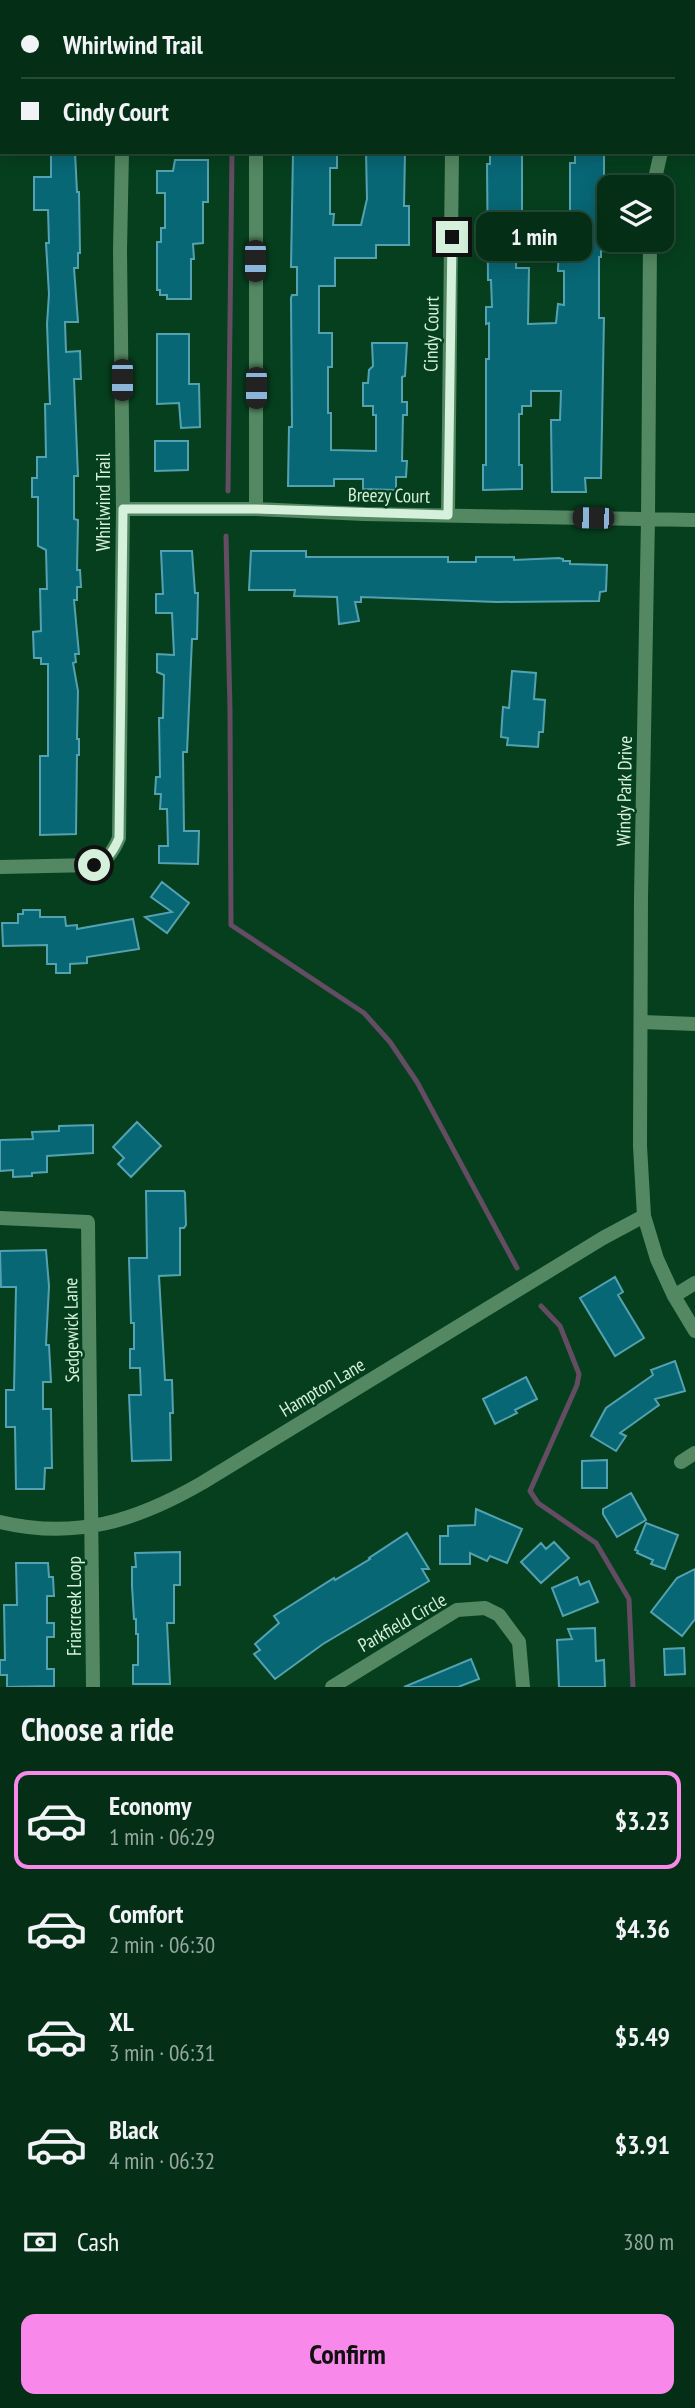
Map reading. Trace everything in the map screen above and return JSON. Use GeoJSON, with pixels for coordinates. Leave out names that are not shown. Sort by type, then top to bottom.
{"type":"FeatureCollection","features":[{"type":"Feature","properties":{"kind":"street","name":"Whirlwind Trail"},"geometry":{"type":"LineString","coordinates":[[0,867],[94,865],[105,860],[114,851],[119,838],[123,509],[120,250],[122,154]]}},
{"type":"Feature","properties":{"kind":"street"},"geometry":{"type":"LineString","coordinates":[[256,154],[256,509]]}},
{"type":"Feature","properties":{"kind":"street","name":"Cindy Court"},"geometry":{"type":"LineString","coordinates":[[448,515],[452,154]]}},
{"type":"Feature","properties":{"kind":"street"},"geometry":{"type":"LineString","coordinates":[[656,175],[661,154]]}},
{"type":"Feature","properties":{"kind":"street","name":"Windy Park Drive"},"geometry":{"type":"LineString","coordinates":[[650,252],[640,1146],[644,1216],[657,1259],[674,1296],[695,1331]]}},
{"type":"Feature","properties":{"kind":"street","name":"Breezy Court"},"geometry":{"type":"LineString","coordinates":[[123,509],[256,509],[695,520]]}},
{"type":"Feature","properties":{"kind":"street"},"geometry":{"type":"LineString","coordinates":[[642,1022],[695,1024]]}},
{"type":"Feature","properties":{"kind":"street","name":"Hampton Lane"},"geometry":{"type":"LineString","coordinates":[[0,1522],[47,1528],[93,1526],[148,1511],[174,1499],[603,1238],[644,1216]]}},
{"type":"Feature","properties":{"kind":"street","name":"Sedgewick Lane"},"geometry":{"type":"LineString","coordinates":[[0,1218],[88,1222],[93,1526]]}},
{"type":"Feature","properties":{"kind":"street"},"geometry":{"type":"LineString","coordinates":[[674,1296],[695,1283]]}},
{"type":"Feature","properties":{"kind":"street"},"geometry":{"type":"LineString","coordinates":[[681,1462],[695,1453]]}},
{"type":"Feature","properties":{"kind":"street","name":"Friarcreek Loop"},"geometry":{"type":"LineString","coordinates":[[93,1526],[93,1687]]}},
{"type":"Feature","properties":{"kind":"street","name":"Parkfield Circle"},"geometry":{"type":"LineString","coordinates":[[332,1687],[457,1610],[485,1608],[499,1615],[519,1642],[523,1687]]}},
{"type":"Feature","properties":{"kind":"building"},"geometry":{"type":"Polygon","coordinates":[[[51,154],[75,154],[79,192],[80,253],[78,268],[74,268],[78,322],[65,322],[66,352],[80,351],[81,379],[74,379],[78,476],[74,476],[74,519],[78,520],[77,570],[80,570],[81,587],[77,587],[77,600],[74,600],[79,654],[75,654],[76,662],[73,663],[78,691],[79,755],[76,834],[40,835],[40,756],[48,756],[48,664],[41,664],[41,658],[34,658],[33,632],[41,631],[40,589],[47,589],[46,550],[38,546],[38,497],[32,497],[32,478],[37,478],[37,457],[46,457],[45,404],[50,404],[46,243],[49,243],[48,210],[34,210],[34,177],[51,177],[51,154]]]}},
{"type":"Feature","properties":{"kind":"building"},"geometry":{"type":"Polygon","coordinates":[[[293,154],[337,154],[337,168],[330,168],[330,214],[334,214],[333,225],[361,225],[367,199],[366,154],[405,154],[404,206],[409,206],[409,245],[376,245],[376,258],[335,258],[335,286],[319,286],[319,333],[332,333],[332,367],[328,367],[331,450],[376,451],[376,415],[373,415],[373,406],[363,406],[363,383],[368,383],[369,370],[373,366],[372,343],[407,343],[405,376],[402,377],[402,402],[407,402],[407,415],[403,415],[402,461],[407,461],[406,477],[396,477],[396,490],[363,489],[363,479],[334,479],[334,486],[288,486],[289,427],[292,427],[291,298],[292,295],[297,295],[297,267],[291,267],[293,154]]]}},
{"type":"Feature","properties":{"kind":"building"},"geometry":{"type":"Polygon","coordinates":[[[490,154],[522,154],[522,221],[517,221],[516,268],[529,268],[528,324],[556,323],[558,304],[564,305],[564,271],[558,271],[559,237],[568,237],[570,228],[570,163],[575,163],[575,154],[604,154],[604,175],[597,175],[597,252],[601,252],[599,318],[604,318],[601,478],[585,478],[586,492],[552,492],[551,420],[560,420],[561,391],[531,391],[531,406],[522,406],[522,414],[519,414],[519,465],[522,465],[522,489],[483,490],[483,465],[486,465],[486,359],[489,359],[486,307],[492,307],[491,280],[488,280],[487,164],[490,164],[490,154]]]}},
{"type":"Feature","properties":{"kind":"building"},"geometry":{"type":"Polygon","coordinates":[[[175,160],[208,160],[208,202],[203,202],[203,243],[193,244],[191,299],[167,299],[167,295],[160,295],[160,290],[157,290],[157,242],[161,242],[161,228],[165,228],[165,193],[157,193],[157,171],[173,171],[175,160]]]}},
{"type":"Feature","properties":{"kind":"building"},"geometry":{"type":"Polygon","coordinates":[[[157,334],[189,334],[189,384],[199,384],[200,427],[181,428],[179,403],[157,404],[157,334]]]}},
{"type":"Feature","properties":{"kind":"building"},"geometry":{"type":"Polygon","coordinates":[[[155,441],[188,441],[188,470],[155,471],[155,441]]]}},
{"type":"Feature","properties":{"kind":"building"},"geometry":{"type":"Polygon","coordinates":[[[161,551],[192,551],[195,593],[198,593],[197,639],[192,639],[187,752],[183,752],[184,831],[199,831],[198,864],[159,863],[159,846],[168,846],[167,809],[160,809],[161,794],[155,794],[156,777],[160,777],[159,718],[163,718],[164,675],[157,672],[157,654],[174,655],[172,613],[156,613],[156,594],[163,594],[161,551]]]}},
{"type":"Feature","properties":{"kind":"building"},"geometry":{"type":"Polygon","coordinates":[[[251,551],[306,551],[306,557],[448,557],[448,562],[476,562],[476,557],[514,557],[514,560],[559,558],[570,561],[570,564],[607,565],[606,591],[600,592],[599,601],[497,602],[361,597],[361,602],[355,602],[359,621],[339,624],[337,597],[294,596],[295,590],[249,590],[251,551]]]}},
{"type":"Feature","properties":{"kind":"building"},"geometry":{"type":"Polygon","coordinates":[[[512,671],[536,673],[534,699],[545,700],[543,732],[539,732],[538,747],[507,745],[508,738],[501,737],[503,707],[509,708],[512,671]]]}},
{"type":"Feature","properties":{"kind":"building"},"geometry":{"type":"Polygon","coordinates":[[[162,882],[189,903],[167,933],[145,917],[172,912],[151,897],[162,882]]]}},
{"type":"Feature","properties":{"kind":"building"},"geometry":{"type":"Polygon","coordinates":[[[23,910],[40,910],[40,917],[65,917],[66,926],[77,925],[77,929],[133,919],[139,949],[87,957],[87,963],[70,964],[70,973],[56,973],[56,964],[47,964],[47,945],[3,946],[2,923],[18,923],[18,914],[23,914],[23,910]]]}},
{"type":"Feature","properties":{"kind":"building"},"geometry":{"type":"Polygon","coordinates":[[[137,1122],[161,1146],[131,1177],[118,1164],[124,1158],[113,1147],[137,1122]]]}},
{"type":"Feature","properties":{"kind":"building"},"geometry":{"type":"Polygon","coordinates":[[[93,1125],[93,1153],[47,1156],[47,1172],[32,1173],[32,1176],[13,1177],[13,1170],[0,1171],[0,1140],[33,1139],[32,1132],[59,1131],[59,1126],[93,1125]]]}},
{"type":"Feature","properties":{"kind":"building"},"geometry":{"type":"Polygon","coordinates":[[[146,1191],[184,1191],[186,1225],[180,1228],[180,1275],[159,1276],[165,1380],[172,1380],[171,1460],[132,1461],[129,1395],[141,1395],[140,1368],[130,1368],[130,1349],[134,1349],[134,1323],[131,1323],[129,1258],[147,1258],[146,1191]]]}},
{"type":"Feature","properties":{"kind":"building"},"geometry":{"type":"Polygon","coordinates":[[[46,1250],[49,1286],[46,1345],[49,1345],[51,1382],[43,1382],[43,1409],[51,1409],[52,1468],[45,1468],[44,1489],[16,1489],[15,1427],[6,1427],[6,1390],[14,1390],[16,1287],[1,1287],[0,1251],[46,1250]]]}},
{"type":"Feature","properties":{"kind":"building"},"geometry":{"type":"Polygon","coordinates":[[[615,1277],[623,1292],[618,1295],[644,1338],[615,1356],[580,1298],[615,1277]]]}},
{"type":"Feature","properties":{"kind":"building"},"geometry":{"type":"Polygon","coordinates":[[[675,1361],[685,1391],[655,1399],[659,1405],[620,1433],[626,1436],[616,1451],[591,1436],[606,1408],[653,1375],[651,1370],[675,1361]]]}},
{"type":"Feature","properties":{"kind":"building"},"geometry":{"type":"Polygon","coordinates":[[[526,1377],[537,1399],[495,1424],[483,1399],[526,1377]]]}},
{"type":"Feature","properties":{"kind":"building"},"geometry":{"type":"Polygon","coordinates":[[[607,1460],[607,1488],[582,1488],[582,1461],[607,1460]]]}},
{"type":"Feature","properties":{"kind":"building"},"geometry":{"type":"Polygon","coordinates":[[[631,1493],[646,1520],[617,1537],[603,1514],[603,1509],[631,1493]]]}},
{"type":"Feature","properties":{"kind":"building"},"geometry":{"type":"Polygon","coordinates":[[[476,1509],[522,1529],[507,1563],[490,1556],[487,1561],[470,1553],[470,1564],[440,1564],[440,1536],[448,1536],[448,1526],[475,1525],[476,1509]]]}},
{"type":"Feature","properties":{"kind":"building"},"geometry":{"type":"Polygon","coordinates":[[[646,1523],[678,1535],[665,1569],[651,1564],[653,1560],[635,1550],[646,1523]]]}},
{"type":"Feature","properties":{"kind":"building"},"geometry":{"type":"Polygon","coordinates":[[[407,1533],[429,1569],[422,1569],[429,1581],[323,1644],[275,1679],[254,1654],[260,1650],[255,1644],[279,1623],[274,1616],[370,1559],[407,1533]]]}},
{"type":"Feature","properties":{"kind":"building"},"geometry":{"type":"Polygon","coordinates":[[[554,1542],[569,1558],[541,1583],[521,1562],[541,1543],[546,1549],[554,1542]]]}},
{"type":"Feature","properties":{"kind":"building"},"geometry":{"type":"Polygon","coordinates":[[[180,1552],[180,1585],[174,1585],[174,1623],[167,1623],[170,1684],[133,1684],[133,1665],[138,1665],[138,1634],[134,1619],[132,1586],[132,1567],[136,1567],[135,1553],[180,1552]]]}},
{"type":"Feature","properties":{"kind":"building"},"geometry":{"type":"Polygon","coordinates":[[[16,1563],[48,1563],[49,1577],[53,1577],[54,1596],[47,1596],[47,1623],[54,1623],[54,1637],[47,1637],[47,1669],[54,1669],[54,1686],[7,1687],[7,1675],[0,1675],[0,1660],[5,1660],[4,1605],[17,1605],[16,1563]]]}},
{"type":"Feature","properties":{"kind":"building"},"geometry":{"type":"Polygon","coordinates":[[[695,1569],[695,1619],[682,1636],[651,1612],[677,1578],[695,1569]]]}},
{"type":"Feature","properties":{"kind":"building"},"geometry":{"type":"Polygon","coordinates":[[[577,1577],[580,1585],[589,1581],[598,1602],[563,1616],[552,1588],[577,1577]]]}},
{"type":"Feature","properties":{"kind":"building"},"geometry":{"type":"Polygon","coordinates":[[[595,1628],[596,1661],[604,1660],[605,1687],[559,1687],[557,1640],[572,1639],[568,1629],[595,1628]]]}},
{"type":"Feature","properties":{"kind":"building"},"geometry":{"type":"Polygon","coordinates":[[[684,1648],[685,1674],[665,1675],[664,1649],[684,1648]]]}},
{"type":"Feature","properties":{"kind":"building"},"geometry":{"type":"Polygon","coordinates":[[[471,1659],[479,1679],[458,1687],[404,1687],[471,1659]]]}},
{"type":"Feature","properties":{"kind":"waterway"},"geometry":{"type":"LineString","coordinates":[[228,491],[232,154]]}},
{"type":"Feature","properties":{"kind":"waterway"},"geometry":{"type":"LineString","coordinates":[[226,536],[231,925],[364,1013],[390,1042],[417,1082],[517,1268]]}},
{"type":"Feature","properties":{"kind":"waterway"},"geometry":{"type":"LineString","coordinates":[[541,1306],[560,1326],[579,1374],[577,1385],[530,1491],[538,1503],[596,1543],[629,1599],[633,1687]]}},
{"type":"Feature","properties":{"kind":"route"},"geometry":{"type":"LineString","coordinates":[[94,865],[105,860],[114,851],[119,838],[123,509],[256,509],[448,515],[452,237]]}}]}
